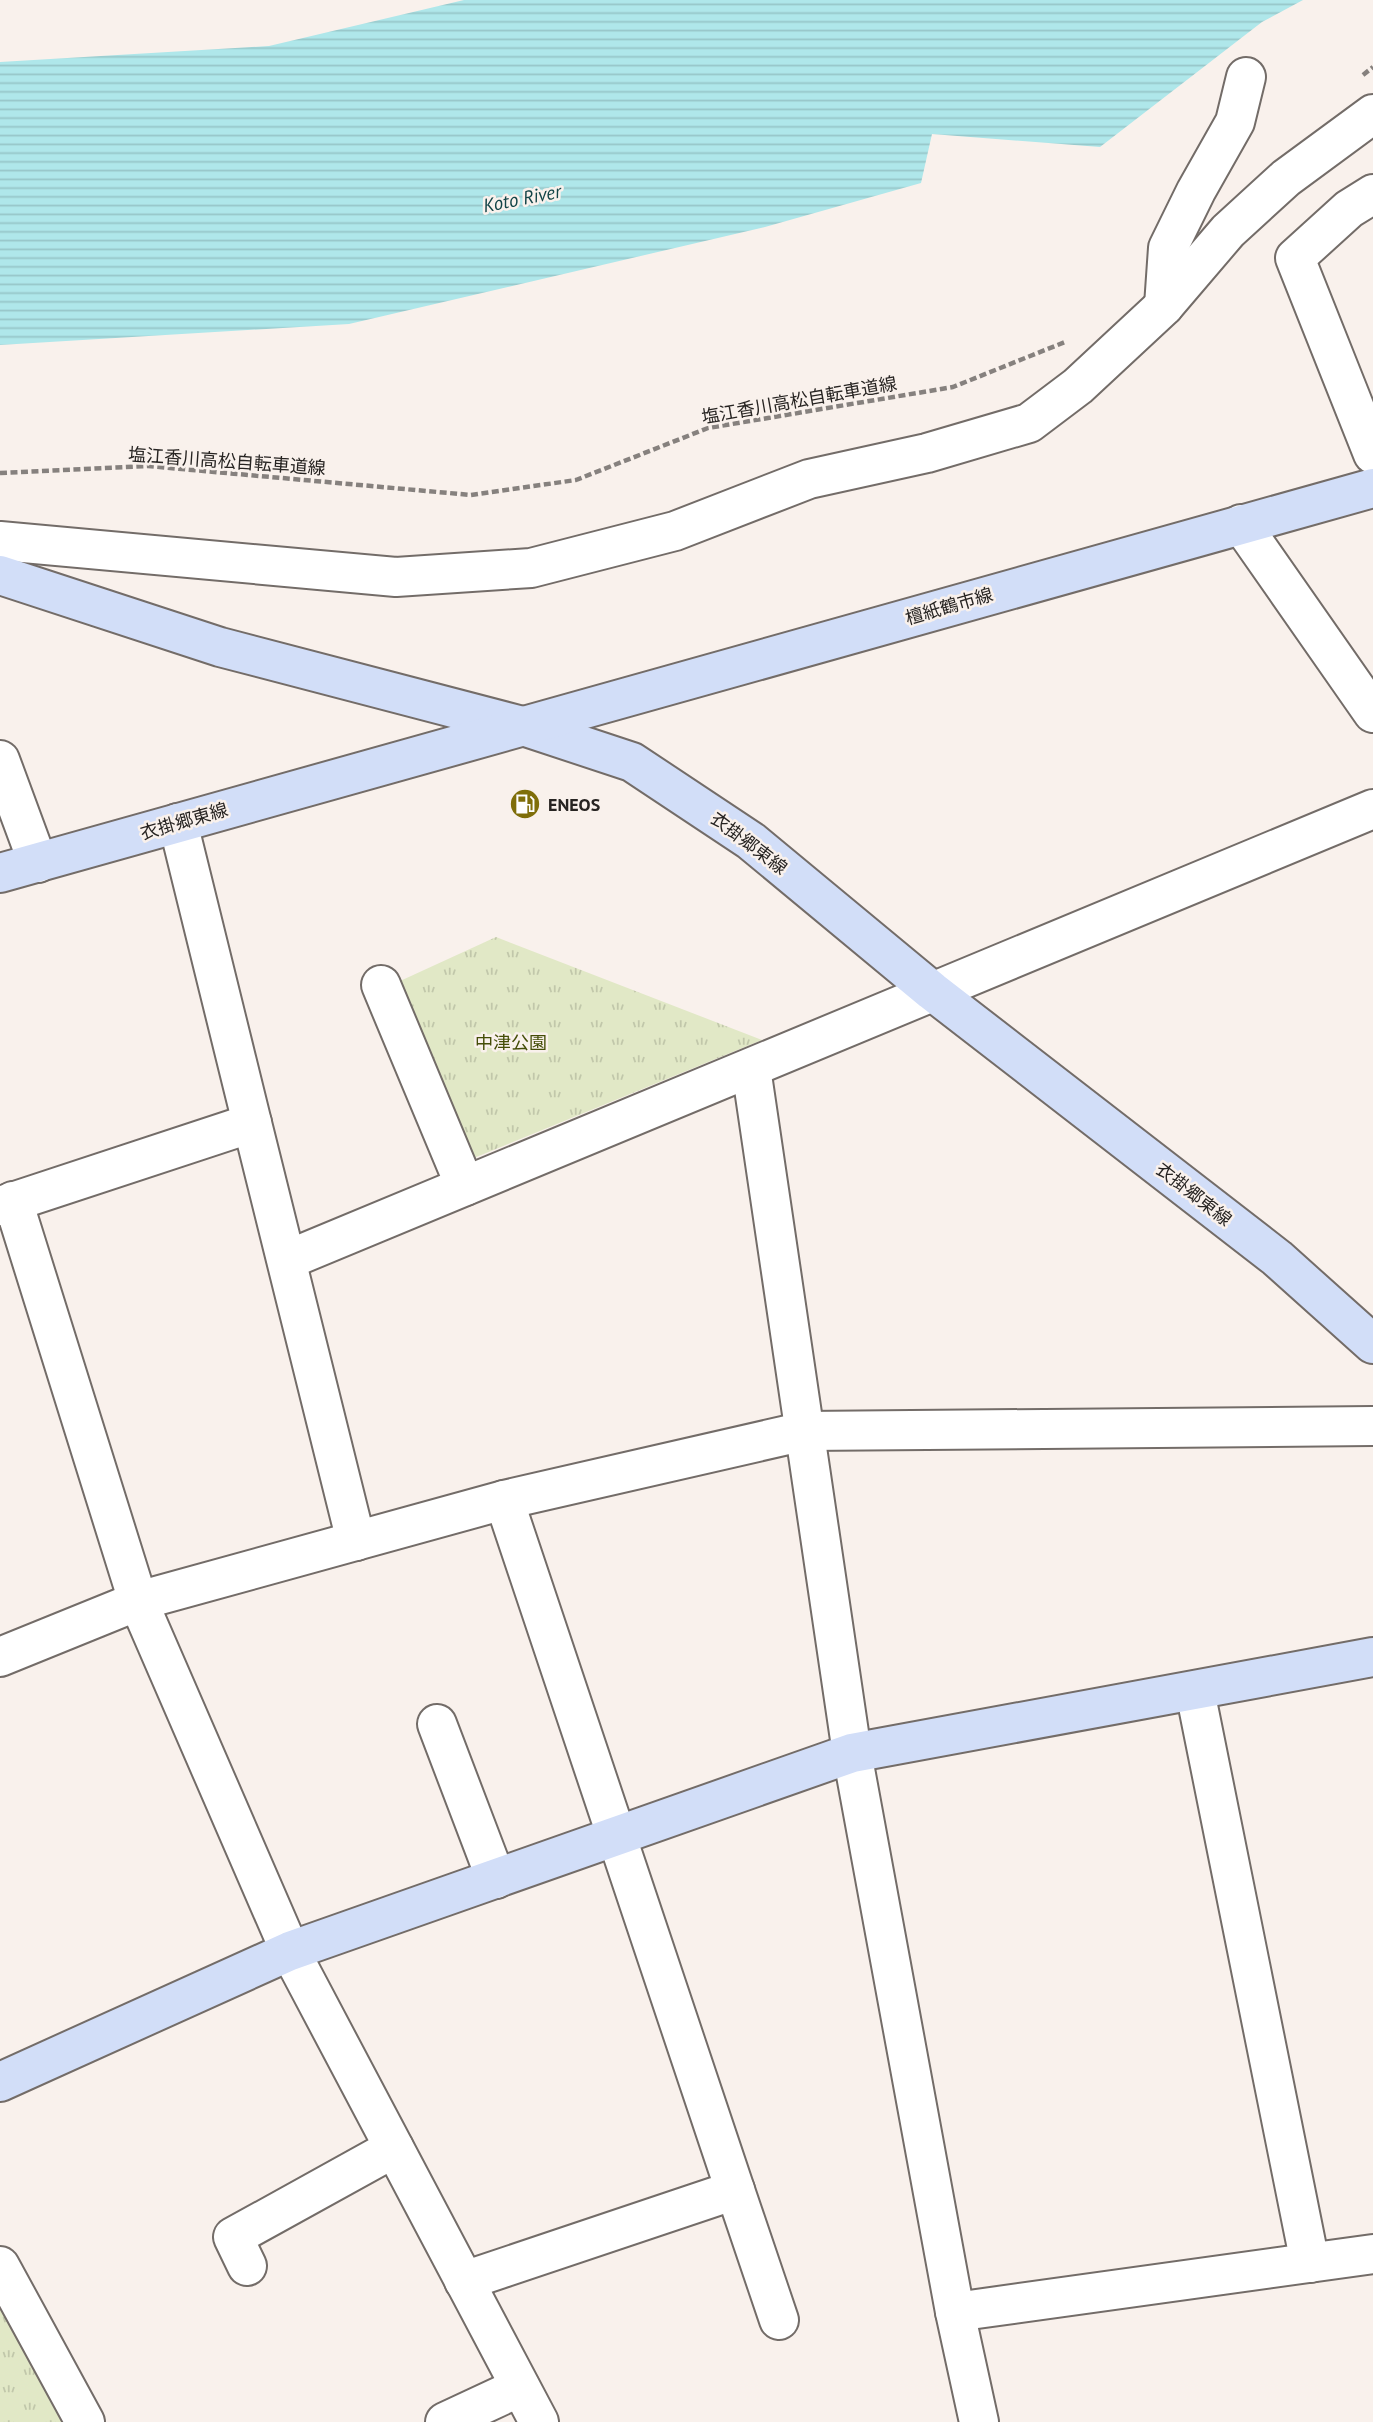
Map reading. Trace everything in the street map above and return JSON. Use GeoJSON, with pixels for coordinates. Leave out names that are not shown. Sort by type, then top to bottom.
{"type":"FeatureCollection","features":[{"type":"Feature","properties":{"kind":"main road","name":"檀紙鶴市線"},"geometry":{"type":"LineString","coordinates":[[526,727],[1373,488]]}},
{"type":"Feature","properties":{"kind":"main road"},"geometry":{"type":"LineString","coordinates":[[0,575],[220,647],[526,727]]}},
{"type":"Feature","properties":{"kind":"main road","name":"衣掛郷東線"},"geometry":{"type":"LineString","coordinates":[[0,873],[526,727],[632,762],[751,841],[932,991],[1277,1258],[1373,1344]]}},
{"type":"Feature","properties":{"kind":"main road"},"geometry":{"type":"LineString","coordinates":[[0,2082],[290,1951],[852,1753],[1373,1657]]}},
{"type":"Feature","properties":{"kind":"street"},"geometry":{"type":"LineString","coordinates":[[1164,306],[1168,248],[1235,122],[1246,77]]}},
{"type":"Feature","properties":{"kind":"street"},"geometry":{"type":"LineString","coordinates":[[0,541],[396,577],[531,568],[675,531],[810,479],[927,453],[1029,424],[1078,386],[1164,306],[1228,231],[1286,178],[1373,114]]}},
{"type":"Feature","properties":{"kind":"street"},"geometry":{"type":"LineString","coordinates":[[1373,194],[1349,209],[1295,258],[1373,454]]}},
{"type":"Feature","properties":{"kind":"street"},"geometry":{"type":"LineString","coordinates":[[1241,524],[1373,713]]}},
{"type":"Feature","properties":{"kind":"street"},"geometry":{"type":"LineString","coordinates":[[0,760],[38,863]]}},
{"type":"Feature","properties":{"kind":"street"},"geometry":{"type":"LineString","coordinates":[[288,1260],[1373,809]]}},
{"type":"Feature","properties":{"kind":"street"},"geometry":{"type":"LineString","coordinates":[[178,823],[356,1541]]}},
{"type":"Feature","properties":{"kind":"street"},"geometry":{"type":"LineString","coordinates":[[381,985],[465,1186]]}},
{"type":"Feature","properties":{"kind":"street"},"geometry":{"type":"LineString","coordinates":[[751,1068],[852,1753],[955,2312],[979,2422]]}},
{"type":"Feature","properties":{"kind":"street"},"geometry":{"type":"LineString","coordinates":[[252,1124],[6,1203],[138,1601],[290,1951],[538,2422]]}},
{"type":"Feature","properties":{"kind":"street"},"geometry":{"type":"LineString","coordinates":[[0,1657],[138,1601],[503,1500],[805,1431],[1373,1426]]}},
{"type":"Feature","properties":{"kind":"street"},"geometry":{"type":"LineString","coordinates":[[503,1500],[779,2320]]}},
{"type":"Feature","properties":{"kind":"street"},"geometry":{"type":"LineString","coordinates":[[1195,1690],[1310,2263]]}},
{"type":"Feature","properties":{"kind":"street"},"geometry":{"type":"LineString","coordinates":[[437,1724],[496,1879]]}},
{"type":"Feature","properties":{"kind":"street"},"geometry":{"type":"LineString","coordinates":[[247,2266],[233,2237],[394,2148]]}},
{"type":"Feature","properties":{"kind":"street"},"geometry":{"type":"LineString","coordinates":[[464,2281],[736,2190]]}},
{"type":"Feature","properties":{"kind":"street"},"geometry":{"type":"LineString","coordinates":[[955,2312],[1373,2254]]}},
{"type":"Feature","properties":{"kind":"street"},"geometry":{"type":"LineString","coordinates":[[0,2266],[85,2422]]}},
{"type":"Feature","properties":{"kind":"street"},"geometry":{"type":"LineString","coordinates":[[445,2422],[520,2387]]}},
{"type":"Feature","properties":{"kind":"path"},"geometry":{"type":"LineString","coordinates":[[1362,76],[1373,67]]}},
{"type":"Feature","properties":{"kind":"path","name":"塩江香川高松自転車道線"},"geometry":{"type":"LineString","coordinates":[[0,473],[148,466],[471,495],[576,480],[708,428],[953,387],[1062,345],[1072,336]]}},
{"type":"Feature","properties":{"kind":"green space","name":"中津公園"},"geometry":{"type":"Polygon","coordinates":[[[496,937],[762,1040],[459,1164],[387,987],[496,937]]]}},
{"type":"Feature","properties":{"kind":"green space"},"geometry":{"type":"Polygon","coordinates":[[[0,2290],[67,2422],[0,2422],[0,2290]]]}},
{"type":"Feature","properties":{"kind":"water","name":"Koto River"},"geometry":{"type":"Polygon","coordinates":[[[464,0],[1303,0],[1262,22],[1100,147],[932,134],[921,183],[765,227],[349,324],[0,345],[0,62],[269,46],[464,0]]]}},
{"type":"Feature","properties":{"kind":"place","name":"ENEOS"},"geometry":{"type":"Point","coordinates":[525,804]}}]}
